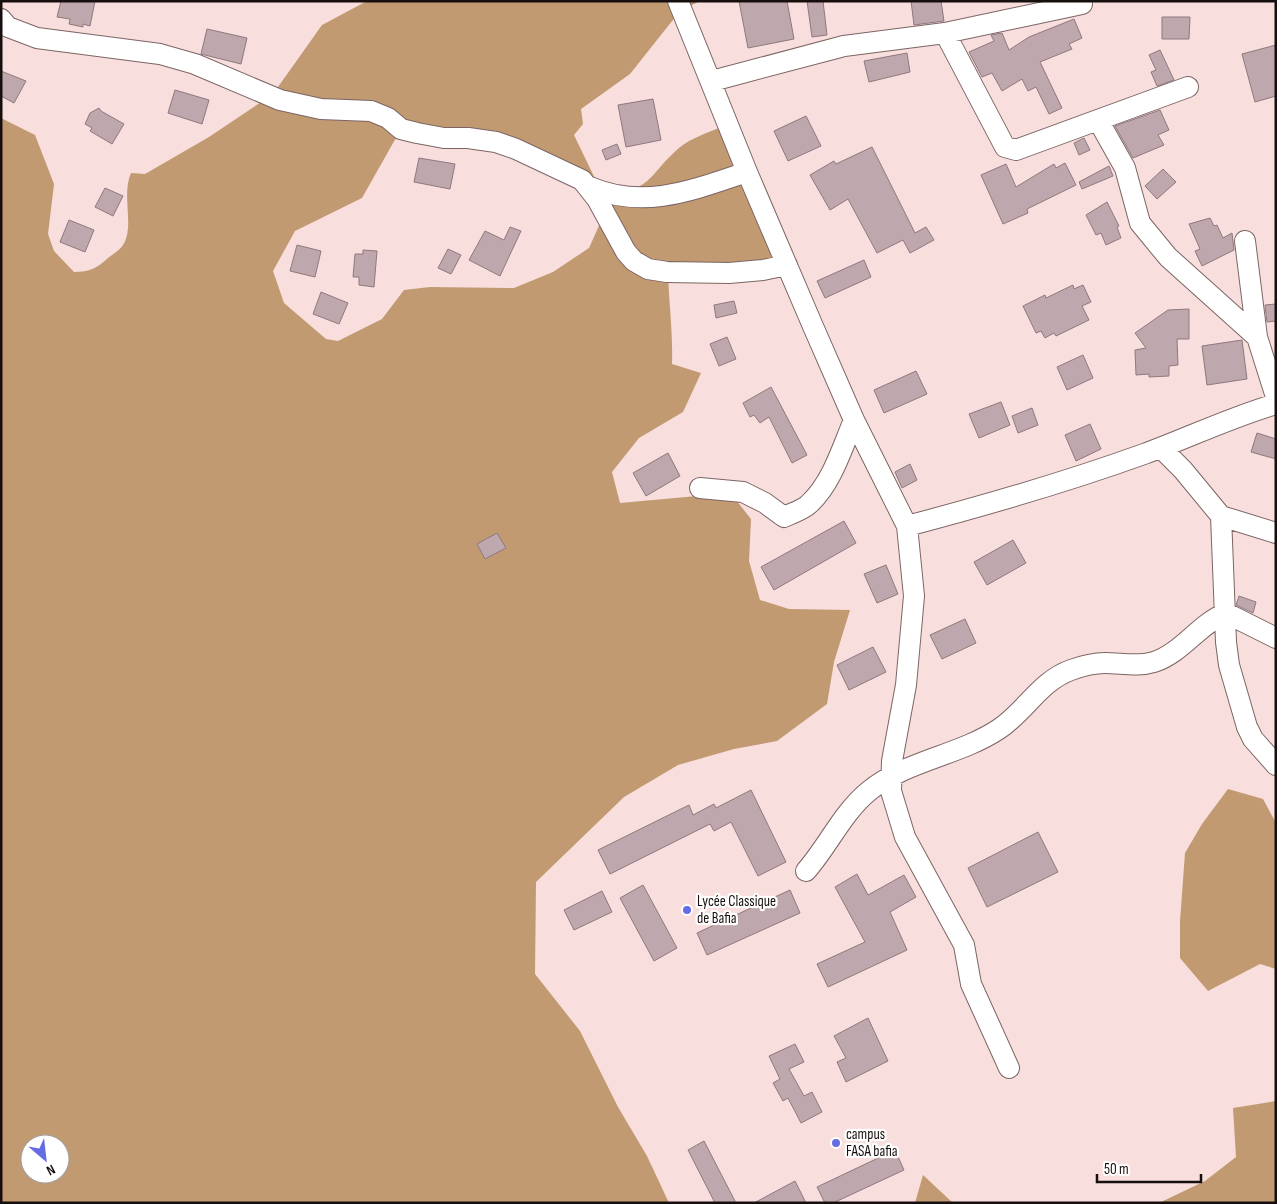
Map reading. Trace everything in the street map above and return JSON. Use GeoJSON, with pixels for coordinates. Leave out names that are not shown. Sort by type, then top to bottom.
{"type":"FeatureCollection","features":[{"type":"Feature","properties":{"kind":"street"},"geometry":{"type":"LineString","coordinates":[[678,1],[712,81],[747,172],[854,420],[907,526],[914,596],[906,685],[891,776],[891,791],[905,836],[964,946],[971,984],[1010,1068]]}},
{"type":"Feature","properties":{"kind":"street"},"geometry":{"type":"LineString","coordinates":[[712,81],[844,46],[945,33],[1082,4]]}},
{"type":"Feature","properties":{"kind":"street"},"geometry":{"type":"LineString","coordinates":[[1,19],[8,27],[37,38],[160,54],[195,64],[280,100],[321,108],[371,111],[388,118],[401,129],[416,133],[444,138],[468,138],[496,142],[562,169],[590,187],[620,197],[664,196],[747,172]]}},
{"type":"Feature","properties":{"kind":"street"},"geometry":{"type":"LineString","coordinates":[[945,33],[1005,147],[1010,150],[1016,150],[1188,87]]}},
{"type":"Feature","properties":{"kind":"street"},"geometry":{"type":"LineString","coordinates":[[1098,120],[1125,168],[1140,224],[1168,257],[1257,337]]}},
{"type":"Feature","properties":{"kind":"street"},"geometry":{"type":"LineString","coordinates":[[590,187],[626,252],[634,261],[648,269],[667,272],[729,273],[763,270],[787,265]]}},
{"type":"Feature","properties":{"kind":"street"},"geometry":{"type":"LineString","coordinates":[[1245,241],[1257,337],[1276,398]]}},
{"type":"Feature","properties":{"kind":"street"},"geometry":{"type":"LineString","coordinates":[[907,526],[1078,477],[1161,448],[1254,410],[1276,404]]}},
{"type":"Feature","properties":{"kind":"street"},"geometry":{"type":"LineString","coordinates":[[700,488],[743,492],[765,503],[784,517],[808,506],[820,492],[835,465],[854,420]]}},
{"type":"Feature","properties":{"kind":"street"},"geometry":{"type":"LineString","coordinates":[[1161,448],[1183,470],[1220,516],[1276,533]]}},
{"type":"Feature","properties":{"kind":"street"},"geometry":{"type":"LineString","coordinates":[[1220,516],[1226,642],[1229,666],[1247,727],[1254,739],[1276,765]]}},
{"type":"Feature","properties":{"kind":"street"},"geometry":{"type":"LineString","coordinates":[[1226,614],[1276,638]]}},
{"type":"Feature","properties":{"kind":"street"},"geometry":{"type":"LineString","coordinates":[[806,872],[827,846],[854,805],[869,791],[891,776],[952,752],[998,730],[1024,708],[1046,683],[1062,673],[1093,664],[1136,665],[1154,662],[1178,648],[1203,626],[1226,614]]}},
{"type":"Feature","properties":{"kind":"shaded area"},"geometry":{"type":"Polygon","coordinates":[[[367,1],[700,1],[680,11],[630,74],[581,109],[583,124],[574,135],[602,193],[619,192],[640,186],[647,181],[684,144],[728,124],[789,266],[668,273],[672,364],[701,373],[683,412],[639,438],[612,472],[620,503],[697,496],[721,481],[751,519],[749,561],[760,600],[789,609],[850,610],[834,662],[827,704],[777,741],[734,749],[678,765],[624,797],[536,882],[535,974],[580,1031],[618,1107],[647,1156],[669,1203],[1,1203],[1,118],[35,135],[54,184],[48,234],[54,251],[74,272],[93,269],[123,245],[128,229],[127,191],[131,173],[145,174],[209,137],[273,94],[322,25],[367,1]],[[401,129],[362,198],[295,231],[273,271],[284,303],[326,339],[338,341],[382,319],[404,290],[430,287],[514,288],[553,272],[589,248],[602,219],[584,184],[496,142],[401,129]]]}},
{"type":"Feature","properties":{"kind":"shaded area"},"geometry":{"type":"Polygon","coordinates":[[[1228,789],[1263,799],[1276,823],[1276,969],[1260,964],[1208,991],[1180,958],[1180,921],[1185,853],[1202,824],[1228,789]]]}},
{"type":"Feature","properties":{"kind":"shaded area"},"geometry":{"type":"Polygon","coordinates":[[[1276,1101],[1276,1203],[1159,1203],[1205,1181],[1236,1157],[1233,1108],[1276,1101]]]}},
{"type":"Feature","properties":{"kind":"shaded area"},"geometry":{"type":"Polygon","coordinates":[[[923,1175],[953,1203],[915,1203],[923,1175]]]}},
{"type":"Feature","properties":{"kind":"building"},"geometry":{"type":"Polygon","coordinates":[[[61,1],[95,1],[90,26],[83,24],[83,27],[69,24],[70,19],[57,17],[61,1]]]}},
{"type":"Feature","properties":{"kind":"building"},"geometry":{"type":"Polygon","coordinates":[[[739,1],[787,1],[794,39],[748,48],[739,1]]]}},
{"type":"Feature","properties":{"kind":"building"},"geometry":{"type":"Polygon","coordinates":[[[807,1],[823,1],[827,35],[812,37],[807,1]]]}},
{"type":"Feature","properties":{"kind":"building"},"geometry":{"type":"Polygon","coordinates":[[[911,1],[941,1],[944,21],[914,25],[911,1]]]}},
{"type":"Feature","properties":{"kind":"building"},"geometry":{"type":"Polygon","coordinates":[[[1162,17],[1190,17],[1189,39],[1162,39],[1162,17]]]}},
{"type":"Feature","properties":{"kind":"building"},"geometry":{"type":"Polygon","coordinates":[[[1074,19],[1082,38],[1069,44],[1072,49],[1040,62],[1062,108],[1049,114],[1036,87],[1028,91],[1022,79],[1002,91],[992,73],[982,77],[969,52],[994,41],[991,35],[1002,33],[1009,50],[1029,37],[1074,19]]]}},
{"type":"Feature","properties":{"kind":"building"},"geometry":{"type":"Polygon","coordinates":[[[207,29],[247,38],[241,64],[201,54],[207,29]]]}},
{"type":"Feature","properties":{"kind":"building"},"geometry":{"type":"Polygon","coordinates":[[[1276,45],[1276,96],[1255,102],[1242,54],[1276,45]]]}},
{"type":"Feature","properties":{"kind":"building"},"geometry":{"type":"Polygon","coordinates":[[[1160,50],[1174,80],[1157,86],[1151,72],[1156,70],[1149,55],[1160,50]]]}},
{"type":"Feature","properties":{"kind":"building"},"geometry":{"type":"Polygon","coordinates":[[[907,53],[910,72],[869,82],[864,61],[907,53]]]}},
{"type":"Feature","properties":{"kind":"building"},"geometry":{"type":"Polygon","coordinates":[[[1,71],[26,81],[14,103],[1,96],[1,71]]]}},
{"type":"Feature","properties":{"kind":"building"},"geometry":{"type":"Polygon","coordinates":[[[175,90],[209,100],[202,124],[168,113],[175,90]]]}},
{"type":"Feature","properties":{"kind":"building"},"geometry":{"type":"Polygon","coordinates":[[[653,99],[661,140],[626,147],[618,105],[653,99]]]}},
{"type":"Feature","properties":{"kind":"building"},"geometry":{"type":"Polygon","coordinates":[[[99,108],[124,124],[112,144],[90,131],[92,128],[85,124],[90,113],[99,108]]]}},
{"type":"Feature","properties":{"kind":"building"},"geometry":{"type":"Polygon","coordinates":[[[1160,110],[1169,130],[1158,135],[1164,145],[1133,158],[1115,126],[1160,110]]]}},
{"type":"Feature","properties":{"kind":"building"},"geometry":{"type":"Polygon","coordinates":[[[806,116],[821,146],[788,161],[774,131],[806,116]]]}},
{"type":"Feature","properties":{"kind":"building"},"geometry":{"type":"Polygon","coordinates":[[[1084,138],[1090,150],[1079,155],[1074,143],[1084,138]]]}},
{"type":"Feature","properties":{"kind":"building"},"geometry":{"type":"Polygon","coordinates":[[[617,144],[621,154],[606,160],[602,150],[617,144]]]}},
{"type":"Feature","properties":{"kind":"building"},"geometry":{"type":"Polygon","coordinates":[[[872,147],[915,233],[926,227],[934,240],[910,253],[903,240],[877,253],[848,199],[830,210],[810,175],[834,161],[836,164],[872,147]]]}},
{"type":"Feature","properties":{"kind":"building"},"geometry":{"type":"Polygon","coordinates":[[[419,158],[455,164],[450,189],[414,182],[419,158]]]}},
{"type":"Feature","properties":{"kind":"building"},"geometry":{"type":"Polygon","coordinates":[[[1065,163],[1076,185],[1027,209],[1028,213],[1003,224],[981,175],[1006,164],[1016,187],[1054,164],[1056,168],[1065,163]]]}},
{"type":"Feature","properties":{"kind":"building"},"geometry":{"type":"Polygon","coordinates":[[[1109,166],[1113,176],[1082,189],[1079,182],[1109,166]]]}},
{"type":"Feature","properties":{"kind":"building"},"geometry":{"type":"Polygon","coordinates":[[[1163,169],[1176,182],[1157,199],[1145,186],[1163,169]]]}},
{"type":"Feature","properties":{"kind":"building"},"geometry":{"type":"Polygon","coordinates":[[[105,188],[123,196],[113,216],[95,207],[105,188]]]}},
{"type":"Feature","properties":{"kind":"building"},"geometry":{"type":"Polygon","coordinates":[[[1107,202],[1119,226],[1117,227],[1121,238],[1106,245],[1101,233],[1096,235],[1086,215],[1107,202]]]}},
{"type":"Feature","properties":{"kind":"building"},"geometry":{"type":"Polygon","coordinates":[[[1210,218],[1214,226],[1217,225],[1223,238],[1232,233],[1234,250],[1202,266],[1195,251],[1200,249],[1189,224],[1210,218]]]}},
{"type":"Feature","properties":{"kind":"building"},"geometry":{"type":"Polygon","coordinates":[[[69,220],[94,230],[85,252],[60,242],[69,220]]]}},
{"type":"Feature","properties":{"kind":"building"},"geometry":{"type":"Polygon","coordinates":[[[510,227],[521,231],[500,276],[469,260],[485,231],[504,240],[510,227]]]}},
{"type":"Feature","properties":{"kind":"building"},"geometry":{"type":"Polygon","coordinates":[[[297,245],[321,251],[315,277],[290,271],[297,245]]]}},
{"type":"Feature","properties":{"kind":"building"},"geometry":{"type":"Polygon","coordinates":[[[448,249],[461,255],[451,274],[438,268],[448,249]]]}},
{"type":"Feature","properties":{"kind":"building"},"geometry":{"type":"Polygon","coordinates":[[[363,250],[377,251],[374,287],[359,285],[359,277],[353,277],[355,254],[363,254],[363,250]]]}},
{"type":"Feature","properties":{"kind":"building"},"geometry":{"type":"Polygon","coordinates":[[[864,260],[871,277],[825,298],[817,281],[864,260]]]}},
{"type":"Feature","properties":{"kind":"building"},"geometry":{"type":"Polygon","coordinates":[[[1073,285],[1074,289],[1083,285],[1091,302],[1082,306],[1089,320],[1056,336],[1054,333],[1045,338],[1041,331],[1036,333],[1023,306],[1045,295],[1046,298],[1073,285]]]}},
{"type":"Feature","properties":{"kind":"building"},"geometry":{"type":"Polygon","coordinates":[[[321,292],[348,303],[339,324],[313,314],[321,292]]]}},
{"type":"Feature","properties":{"kind":"building"},"geometry":{"type":"Polygon","coordinates":[[[734,301],[737,313],[716,318],[714,305],[734,301]]]}},
{"type":"Feature","properties":{"kind":"building"},"geometry":{"type":"Polygon","coordinates":[[[1276,304],[1276,321],[1267,322],[1265,305],[1276,304]]]}},
{"type":"Feature","properties":{"kind":"building"},"geometry":{"type":"Polygon","coordinates":[[[1189,309],[1189,339],[1177,339],[1178,365],[1169,366],[1169,376],[1149,377],[1149,374],[1136,375],[1135,350],[1146,348],[1135,333],[1168,310],[1189,309]]]}},
{"type":"Feature","properties":{"kind":"building"},"geometry":{"type":"Polygon","coordinates":[[[727,337],[736,359],[719,366],[710,344],[727,337]]]}},
{"type":"Feature","properties":{"kind":"building"},"geometry":{"type":"Polygon","coordinates":[[[1242,340],[1247,379],[1207,385],[1202,346],[1242,340]]]}},
{"type":"Feature","properties":{"kind":"building"},"geometry":{"type":"Polygon","coordinates":[[[1083,355],[1093,378],[1067,390],[1057,367],[1083,355]]]}},
{"type":"Feature","properties":{"kind":"building"},"geometry":{"type":"Polygon","coordinates":[[[916,371],[927,394],[884,413],[874,390],[916,371]]]}},
{"type":"Feature","properties":{"kind":"building"},"geometry":{"type":"Polygon","coordinates":[[[771,387],[807,455],[792,463],[769,417],[760,423],[754,415],[750,417],[743,403],[771,387]]]}},
{"type":"Feature","properties":{"kind":"building"},"geometry":{"type":"Polygon","coordinates":[[[1001,402],[1010,425],[979,438],[969,414],[1001,402]]]}},
{"type":"Feature","properties":{"kind":"building"},"geometry":{"type":"Polygon","coordinates":[[[1032,408],[1038,425],[1018,433],[1012,416],[1032,408]]]}},
{"type":"Feature","properties":{"kind":"building"},"geometry":{"type":"Polygon","coordinates":[[[1090,424],[1101,449],[1076,461],[1065,435],[1090,424]]]}},
{"type":"Feature","properties":{"kind":"building"},"geometry":{"type":"Polygon","coordinates":[[[1257,433],[1276,439],[1276,459],[1251,452],[1257,433]]]}},
{"type":"Feature","properties":{"kind":"building"},"geometry":{"type":"Polygon","coordinates":[[[668,453],[680,476],[646,496],[633,473],[668,453]]]}},
{"type":"Feature","properties":{"kind":"building"},"geometry":{"type":"Polygon","coordinates":[[[910,464],[917,480],[902,488],[895,472],[910,464]]]}},
{"type":"Feature","properties":{"kind":"building"},"geometry":{"type":"Polygon","coordinates":[[[844,521],[856,543],[774,590],[761,567],[844,521]]]}},
{"type":"Feature","properties":{"kind":"building"},"geometry":{"type":"Polygon","coordinates":[[[497,533],[506,548],[485,559],[477,544],[497,533]]]}},
{"type":"Feature","properties":{"kind":"building"},"geometry":{"type":"Polygon","coordinates":[[[1013,540],[1026,563],[987,585],[974,562],[1013,540]]]}},
{"type":"Feature","properties":{"kind":"building"},"geometry":{"type":"Polygon","coordinates":[[[886,565],[898,594],[877,603],[864,574],[886,565]]]}},
{"type":"Feature","properties":{"kind":"building"},"geometry":{"type":"Polygon","coordinates":[[[1239,596],[1256,602],[1253,613],[1236,605],[1239,596]]]}},
{"type":"Feature","properties":{"kind":"building"},"geometry":{"type":"Polygon","coordinates":[[[965,619],[976,643],[942,659],[930,635],[965,619]]]}},
{"type":"Feature","properties":{"kind":"building"},"geometry":{"type":"Polygon","coordinates":[[[873,647],[886,672],[849,690],[837,665],[873,647]]]}},
{"type":"Feature","properties":{"kind":"building"},"geometry":{"type":"Polygon","coordinates":[[[751,790],[786,862],[758,876],[731,822],[714,831],[710,824],[610,874],[598,850],[689,805],[693,815],[714,804],[716,808],[751,790]]]}},
{"type":"Feature","properties":{"kind":"building"},"geometry":{"type":"Polygon","coordinates":[[[1038,832],[1058,872],[987,907],[968,868],[1038,832]]]}},
{"type":"Feature","properties":{"kind":"building"},"geometry":{"type":"Polygon","coordinates":[[[857,874],[868,895],[904,875],[916,897],[890,912],[907,950],[828,987],[817,964],[865,942],[835,887],[857,874]]]}},
{"type":"Feature","properties":{"kind":"building"},"geometry":{"type":"Polygon","coordinates":[[[643,885],[677,948],[654,961],[620,898],[643,885]]]}},
{"type":"Feature","properties":{"kind":"building"},"geometry":{"type":"Polygon","coordinates":[[[790,890],[800,913],[707,955],[697,933],[790,890]]]}},
{"type":"Feature","properties":{"kind":"building"},"geometry":{"type":"Polygon","coordinates":[[[602,891],[612,912],[574,930],[564,910],[602,891]]]}},
{"type":"Feature","properties":{"kind":"building"},"geometry":{"type":"Polygon","coordinates":[[[868,1018],[888,1061],[846,1082],[837,1062],[846,1058],[834,1036],[868,1018]]]}},
{"type":"Feature","properties":{"kind":"building"},"geometry":{"type":"Polygon","coordinates":[[[795,1044],[804,1062],[789,1069],[804,1096],[812,1092],[822,1112],[801,1123],[788,1098],[783,1101],[773,1083],[780,1079],[769,1056],[795,1044]]]}},
{"type":"Feature","properties":{"kind":"building"},"geometry":{"type":"Polygon","coordinates":[[[704,1141],[736,1203],[715,1203],[688,1150],[704,1141]]]}},
{"type":"Feature","properties":{"kind":"building"},"geometry":{"type":"Polygon","coordinates":[[[895,1150],[904,1170],[833,1203],[825,1203],[817,1187],[895,1150]]]}},
{"type":"Feature","properties":{"kind":"building"},"geometry":{"type":"Polygon","coordinates":[[[795,1181],[806,1203],[754,1203],[795,1181]]]}},
{"type":"Feature","properties":{"kind":"place","name":"Lycée Classique de Bafia"},"geometry":{"type":"Point","coordinates":[687,910]}},
{"type":"Feature","properties":{"kind":"place","name":"campus FASA bafia"},"geometry":{"type":"Point","coordinates":[836,1143]}}]}
